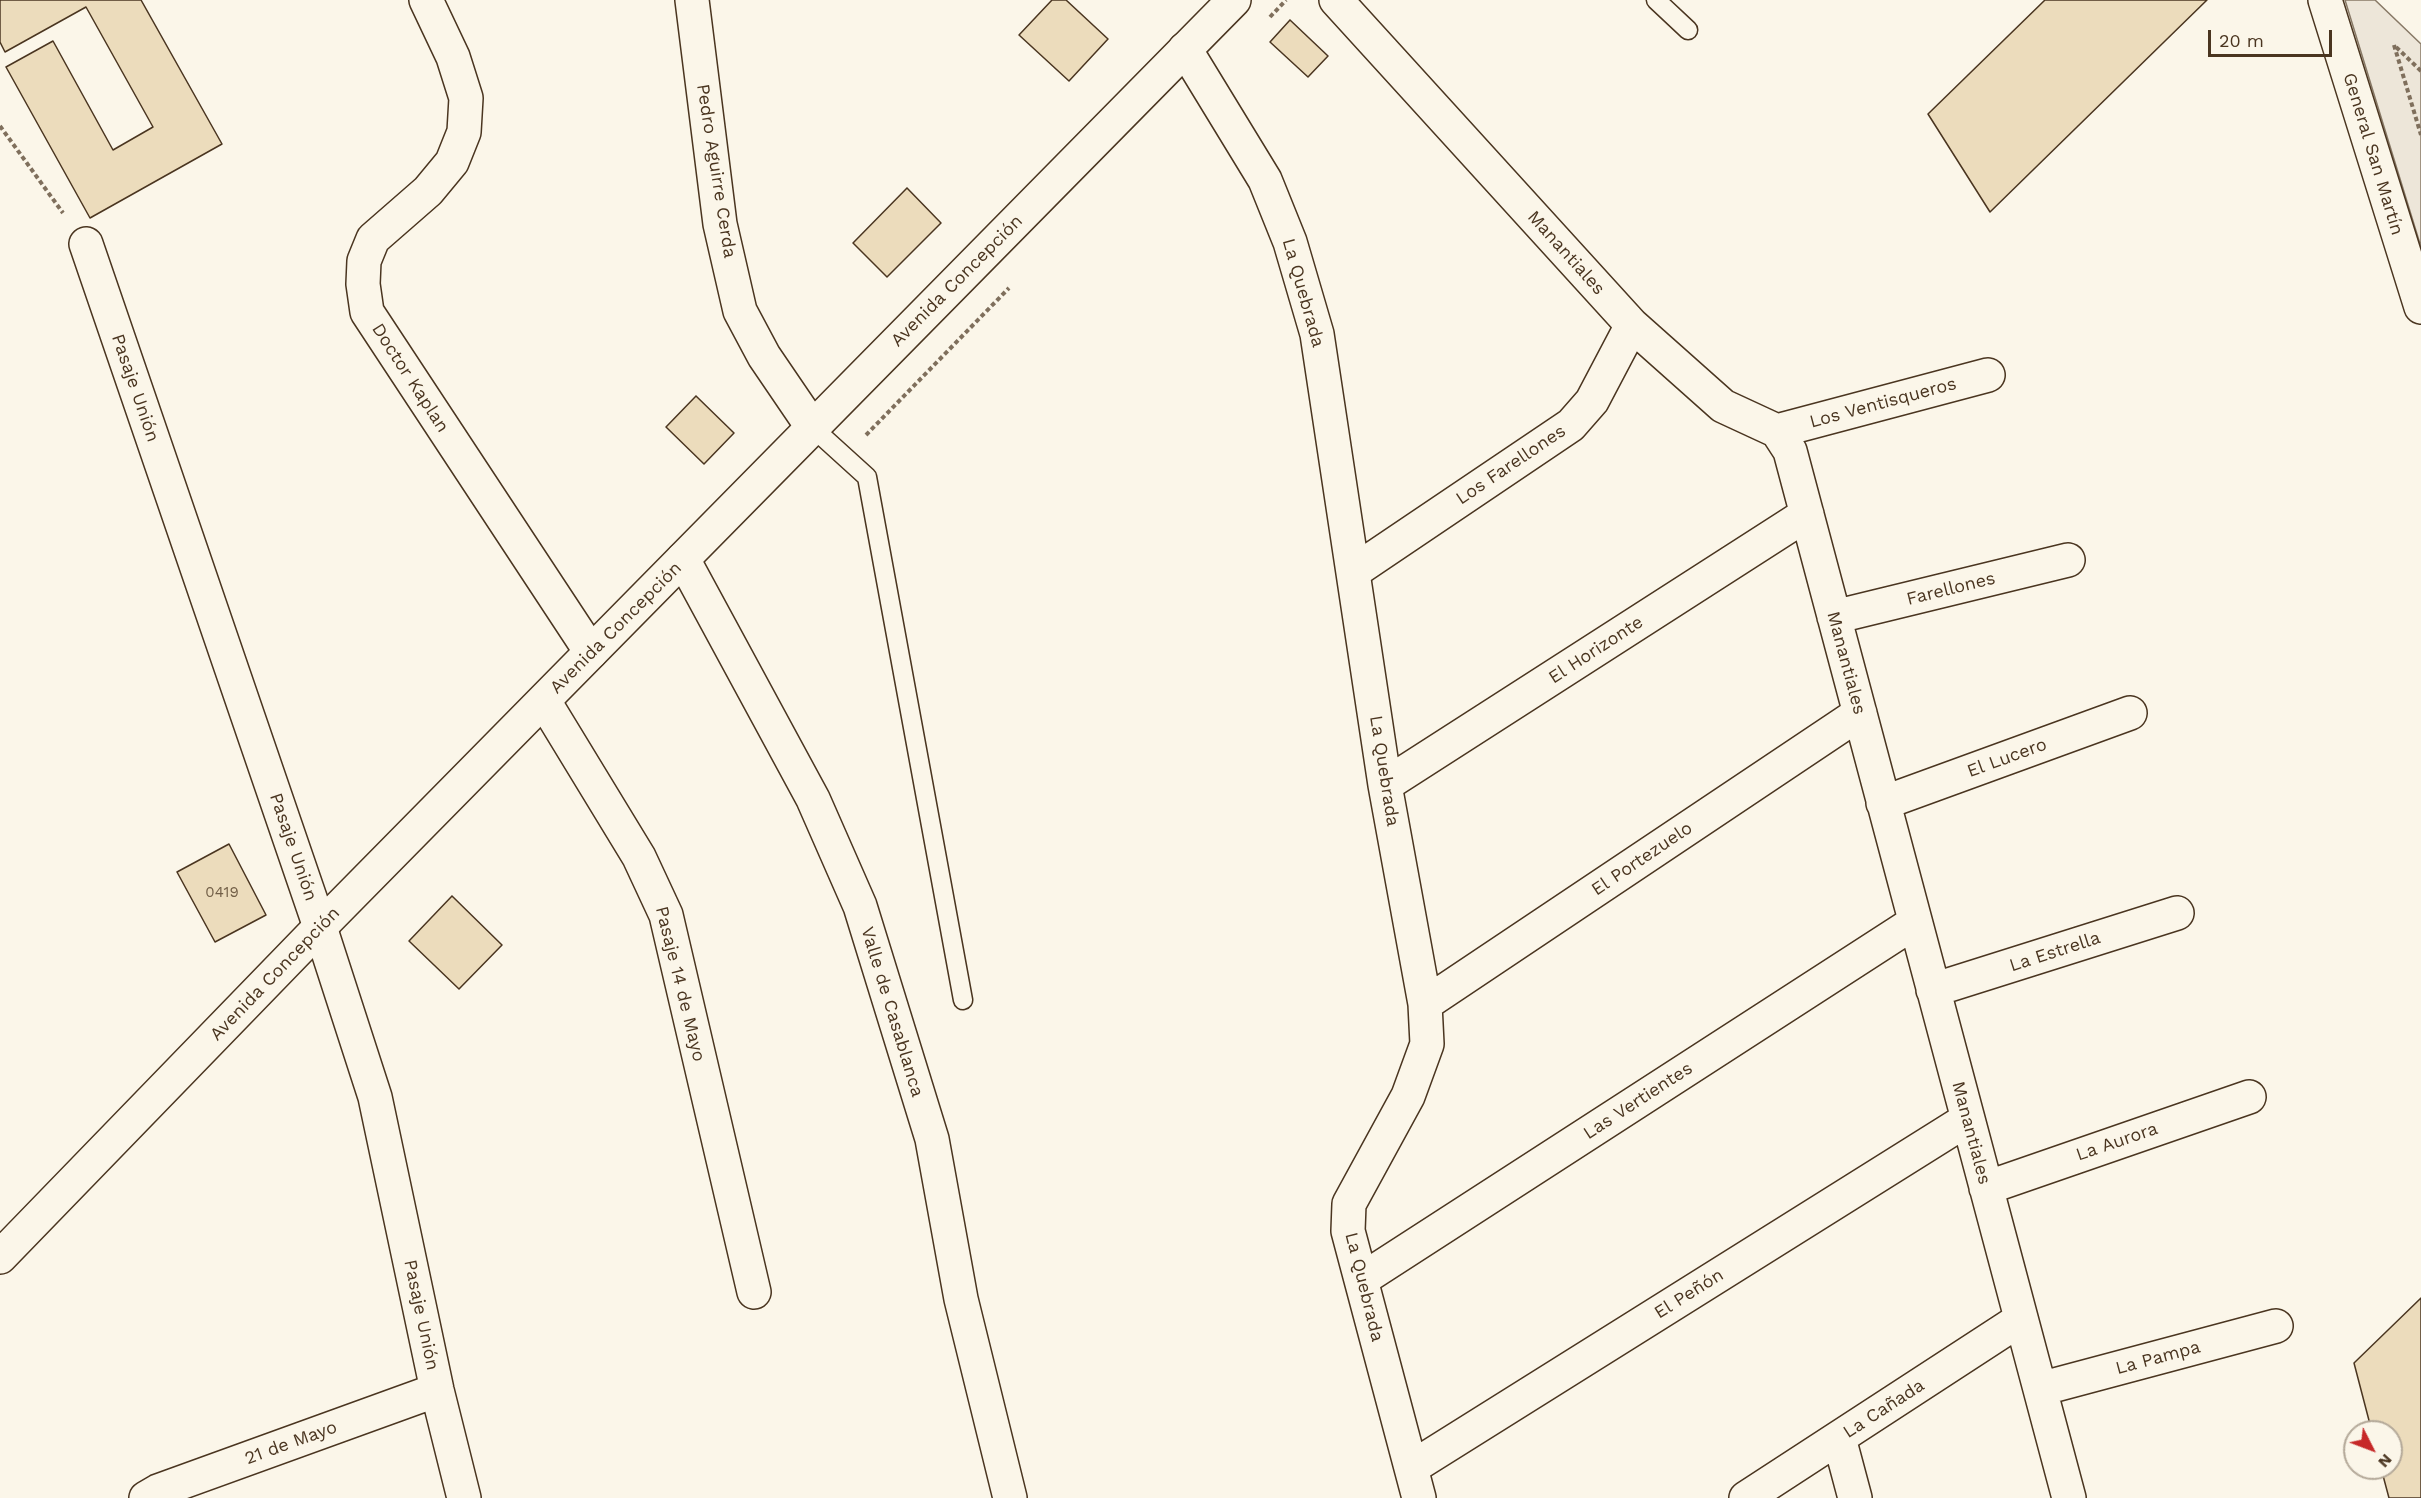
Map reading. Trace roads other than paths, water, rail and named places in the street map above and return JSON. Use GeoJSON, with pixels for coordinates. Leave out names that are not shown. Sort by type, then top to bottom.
{"type":"FeatureCollection","features":[{"type":"Feature","properties":{"kind":"street","name":"Doctor Kaplan"},"geometry":{"type":"LineString","coordinates":[[426,0],[453,57],[466,99],[464,132],[452,162],[428,191],[373,239],[364,261],[363,284],[367,312],[591,652]]}},
{"type":"Feature","properties":{"kind":"street","name":"Pedro Aguirre Cerda"},"geometry":{"type":"LineString","coordinates":[[692,0],[720,224],[740,311],[764,356],[813,428]]}},
{"type":"Feature","properties":{"kind":"street","name":"Avenida Concepción"},"geometry":{"type":"LineString","coordinates":[[0,1257],[320,927],[1234,0]]}},
{"type":"Feature","properties":{"kind":"street","name":"Manantiales"},"geometry":{"type":"LineString","coordinates":[[1336,0],[1632,325],[1723,406],[1777,431],[1790,451],[2069,1498]]}},
{"type":"Feature","properties":{"kind":"street","name":"General San Martín"},"geometry":{"type":"LineString","coordinates":[[2325,0],[2421,307]]}},
{"type":"Feature","properties":{"kind":"street","name":"La Quebrada"},"geometry":{"type":"LineString","coordinates":[[1185,49],[1265,180],[1290,242],[1317,334],[1385,785],[1425,1004],[1427,1044],[1408,1096],[1349,1204],[1348,1231],[1415,1483]]}},
{"type":"Feature","properties":{"kind":"street","name":"Pasaje Unión"},"geometry":{"type":"LineString","coordinates":[[86,244],[320,927],[375,1097],[437,1390],[464,1498]]}},
{"type":"Feature","properties":{"kind":"street","name":"Los Farellones"},"geometry":{"type":"LineString","coordinates":[[1353,572],[1571,425],[1592,401],[1632,325]]}},
{"type":"Feature","properties":{"kind":"street","name":"Los Ventisqueros"},"geometry":{"type":"LineString","coordinates":[[1777,431],[1988,375]]}},
{"type":"Feature","properties":{"kind":"street","name":"El Horizonte"},"geometry":{"type":"LineString","coordinates":[[1385,785],[1807,514]]}},
{"type":"Feature","properties":{"kind":"street","name":"Valle de Casablanca"},"geometry":{"type":"LineString","coordinates":[[683,559],[813,799],[860,906],[932,1139],[961,1299],[1010,1498]]}},
{"type":"Feature","properties":{"kind":"street","name":"Farellones"},"geometry":{"type":"LineString","coordinates":[[1834,617],[2068,560]]}},
{"type":"Feature","properties":{"kind":"street","name":"Pasaje 14 de Mayo"},"geometry":{"type":"LineString","coordinates":[[544,700],[639,857],[666,915],[754,1292]]}},
{"type":"Feature","properties":{"kind":"street","name":"El Portezuelo"},"geometry":{"type":"LineString","coordinates":[[1425,1004],[1860,713]]}},
{"type":"Feature","properties":{"kind":"street","name":"El Lucero"},"geometry":{"type":"LineString","coordinates":[[1883,803],[2130,714]]}},
{"type":"Feature","properties":{"kind":"street","name":"La Estrella"},"geometry":{"type":"LineString","coordinates":[[1934,990],[2177,913]]}},
{"type":"Feature","properties":{"kind":"street","name":"Las Vertientes"},"geometry":{"type":"LineString","coordinates":[[1361,1280],[1916,922]]}},
{"type":"Feature","properties":{"kind":"street","name":"La Aurora"},"geometry":{"type":"LineString","coordinates":[[1986,1188],[2249,1097]]}},
{"type":"Feature","properties":{"kind":"street","name":"El Peñón"},"geometry":{"type":"LineString","coordinates":[[1415,1483],[1968,1119]]}},
{"type":"Feature","properties":{"kind":"street","name":"La Cañada"},"geometry":{"type":"LineString","coordinates":[[1746,1498],[2021,1319]]}},
{"type":"Feature","properties":{"kind":"street","name":"La Pampa"},"geometry":{"type":"LineString","coordinates":[[2040,1389],[2276,1326]]}},
{"type":"Feature","properties":{"kind":"street","name":"21 de Mayo"},"geometry":{"type":"LineString","coordinates":[[155,1496],[437,1390]]}},
{"type":"Feature","properties":{"kind":"street"},"geometry":{"type":"LineString","coordinates":[[1839,1438],[1855,1498]]}},
{"type":"Feature","properties":{"kind":"lane"},"geometry":{"type":"LineString","coordinates":[[1656,0],[1688,30]]}},
{"type":"Feature","properties":{"kind":"lane"},"geometry":{"type":"LineString","coordinates":[[813,428],[867,477],[963,1000]]}}]}
